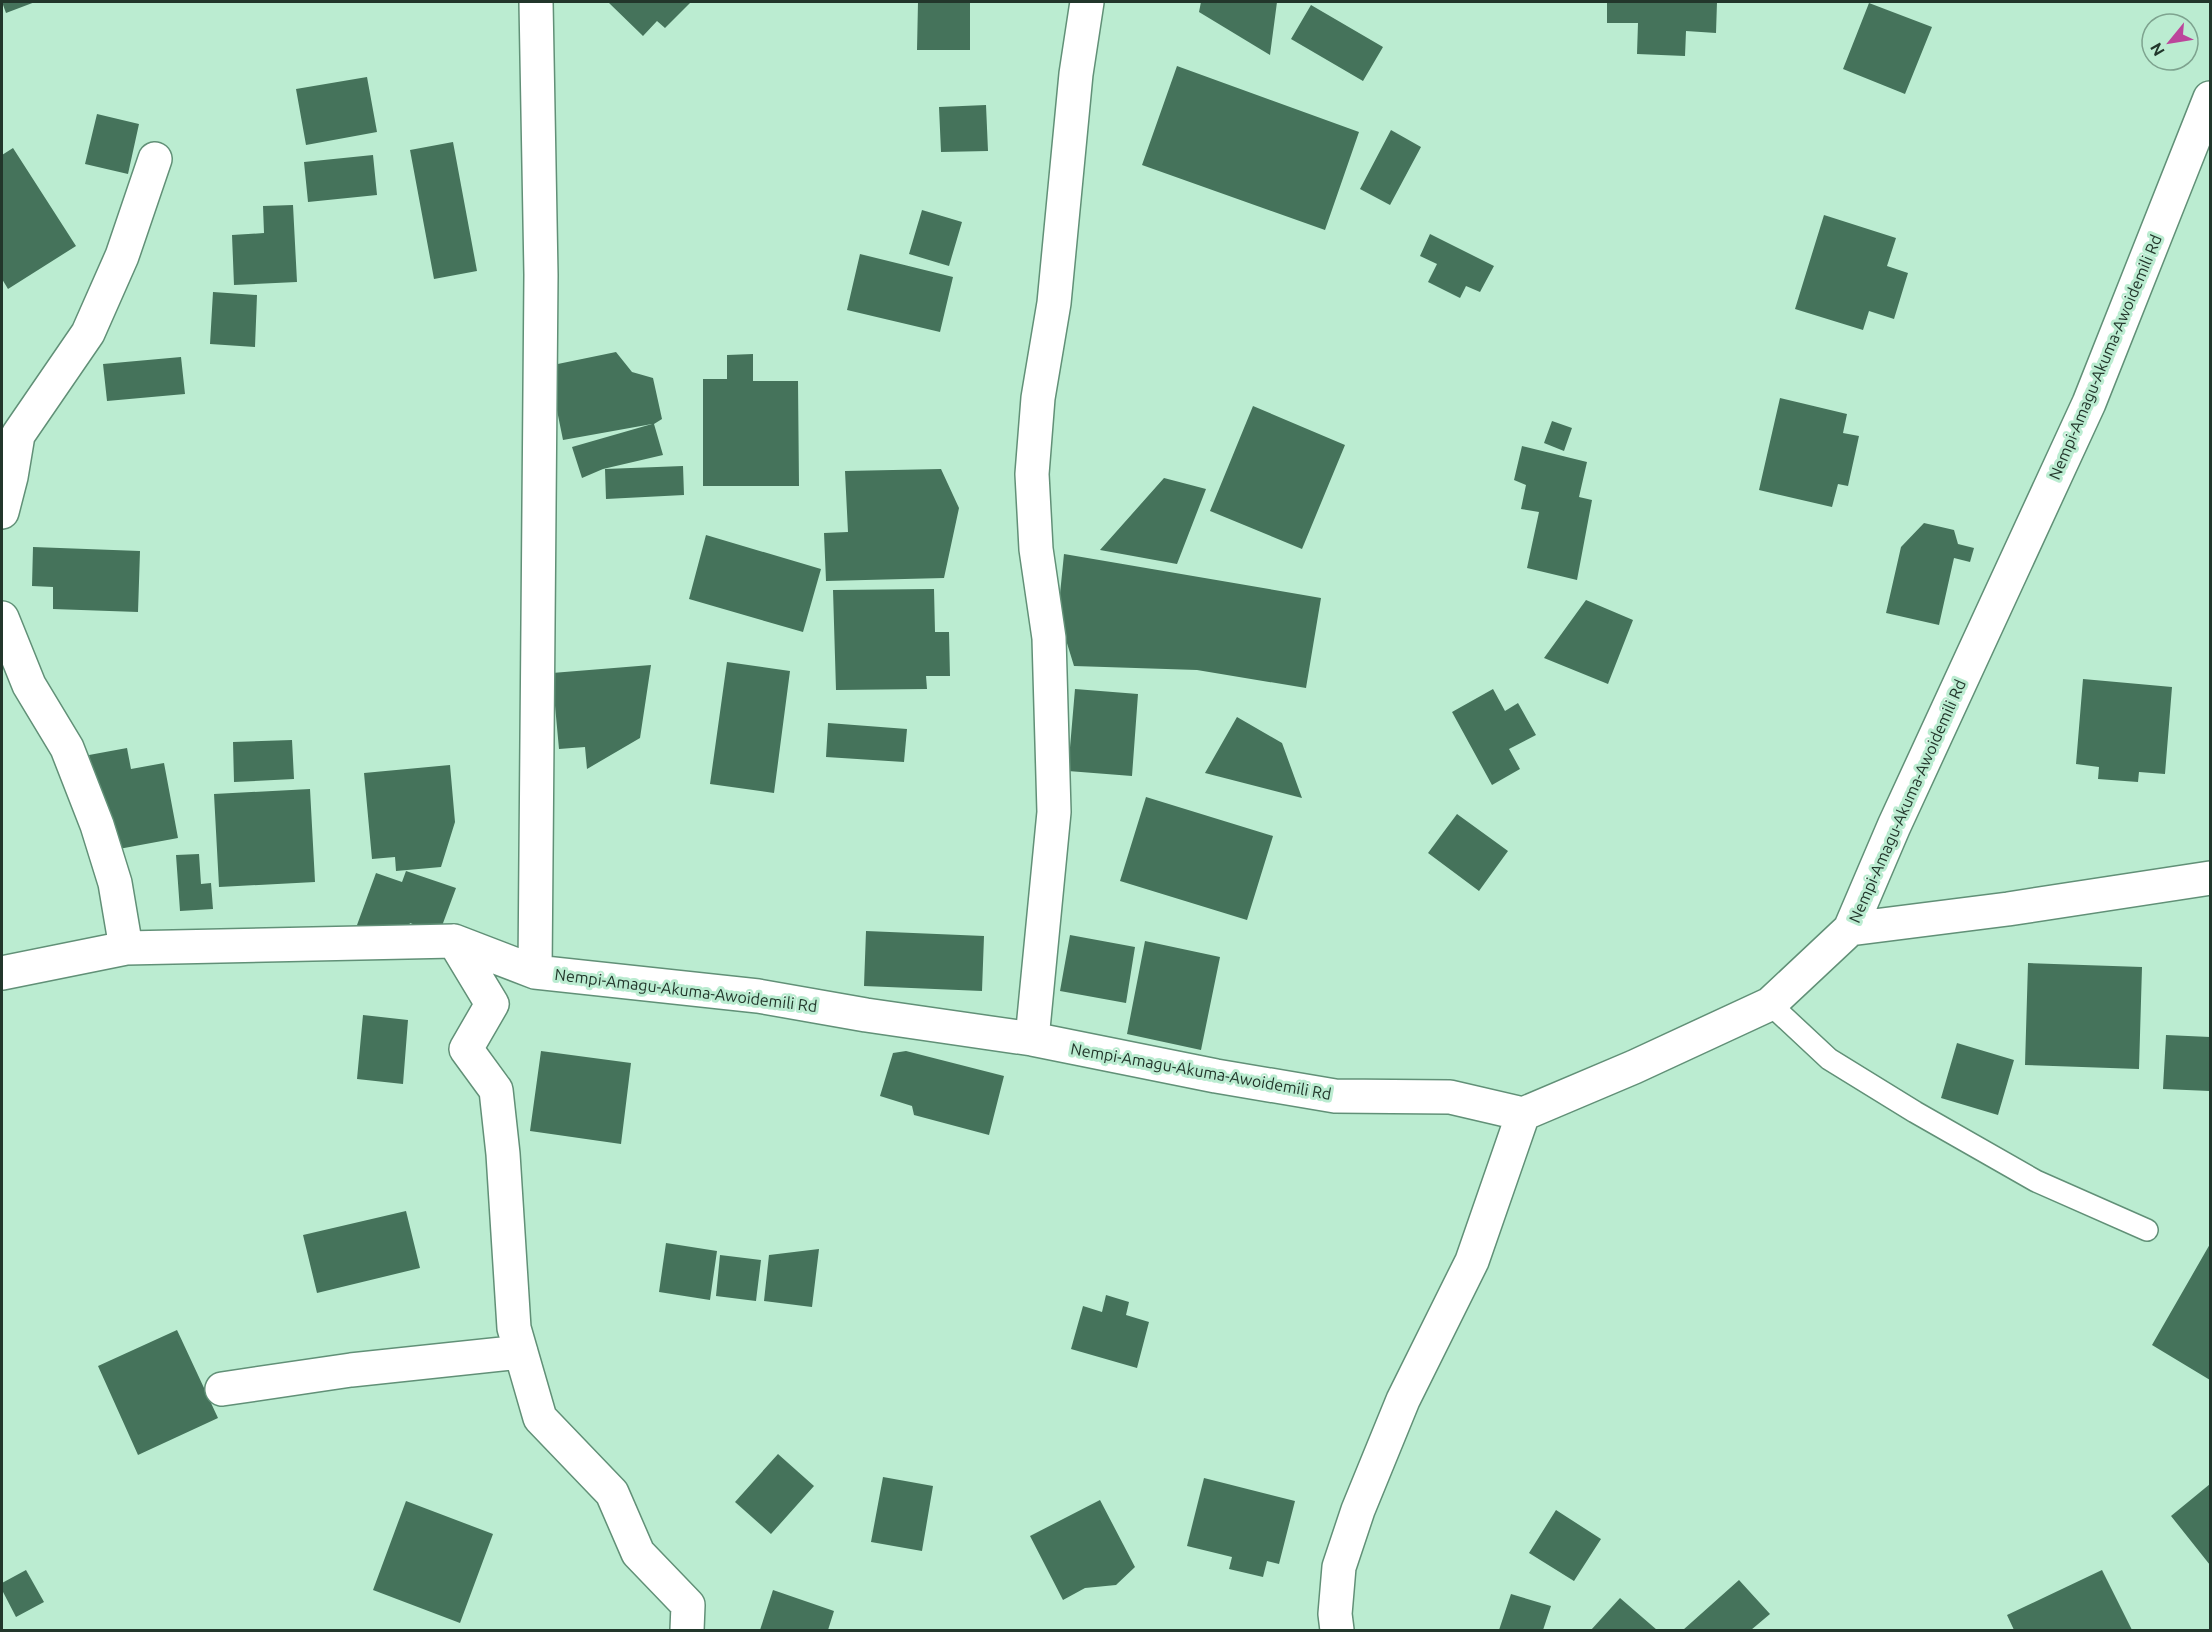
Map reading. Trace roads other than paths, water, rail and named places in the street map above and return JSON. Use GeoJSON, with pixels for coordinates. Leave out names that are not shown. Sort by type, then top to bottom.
{"type":"FeatureCollection","features":[{"type":"Feature","properties":{"kind":"street"},"geometry":{"type":"LineString","coordinates":[[535,972],[541,275],[536,2]]}},
{"type":"Feature","properties":{"kind":"street"},"geometry":{"type":"LineString","coordinates":[[1032,1039],[1054,812],[1049,638],[1036,549],[1032,474],[1038,398],[1054,303],[1076,74],[1087,2]]}},
{"type":"Feature","properties":{"kind":"street","name":"Nempi-Amagu-Akuma-Awoidemili Rd"},"geometry":{"type":"LineString","coordinates":[[2,973],[126,948],[454,941],[535,972],[758,996],[866,1015],[1032,1039],[1216,1077],[1335,1096],[1450,1097],[1523,1114],[1634,1068],[1770,1004],[1850,929],[1899,815],[2089,403],[2211,98]]}},
{"type":"Feature","properties":{"kind":"street"},"geometry":{"type":"LineString","coordinates":[[2,512],[18,435],[88,333],[122,256],[155,159]]}},
{"type":"Feature","properties":{"kind":"street"},"geometry":{"type":"LineString","coordinates":[[2,618],[30,684],[67,748],[98,825],[115,883],[126,948]]}},
{"type":"Feature","properties":{"kind":"street"},"geometry":{"type":"LineString","coordinates":[[1850,929],[2008,909],[2211,878]]}},
{"type":"Feature","properties":{"kind":"street"},"geometry":{"type":"LineString","coordinates":[[454,941],[492,1004],[466,1049],[496,1090],[503,1154],[514,1328],[540,1418],[612,1493],[639,1553],[688,1605],[687,1630]]}},
{"type":"Feature","properties":{"kind":"street"},"geometry":{"type":"LineString","coordinates":[[1337,1630],[1335,1614],[1339,1567],[1358,1510],[1403,1400],[1472,1261],[1523,1114]]}},
{"type":"Feature","properties":{"kind":"street"},"geometry":{"type":"LineString","coordinates":[[222,1389],[351,1370],[521,1352]]}},
{"type":"Feature","properties":{"kind":"lane"},"geometry":{"type":"LineString","coordinates":[[1770,1004],[1829,1059],[1915,1112],[2036,1181],[2147,1230]]}}]}
